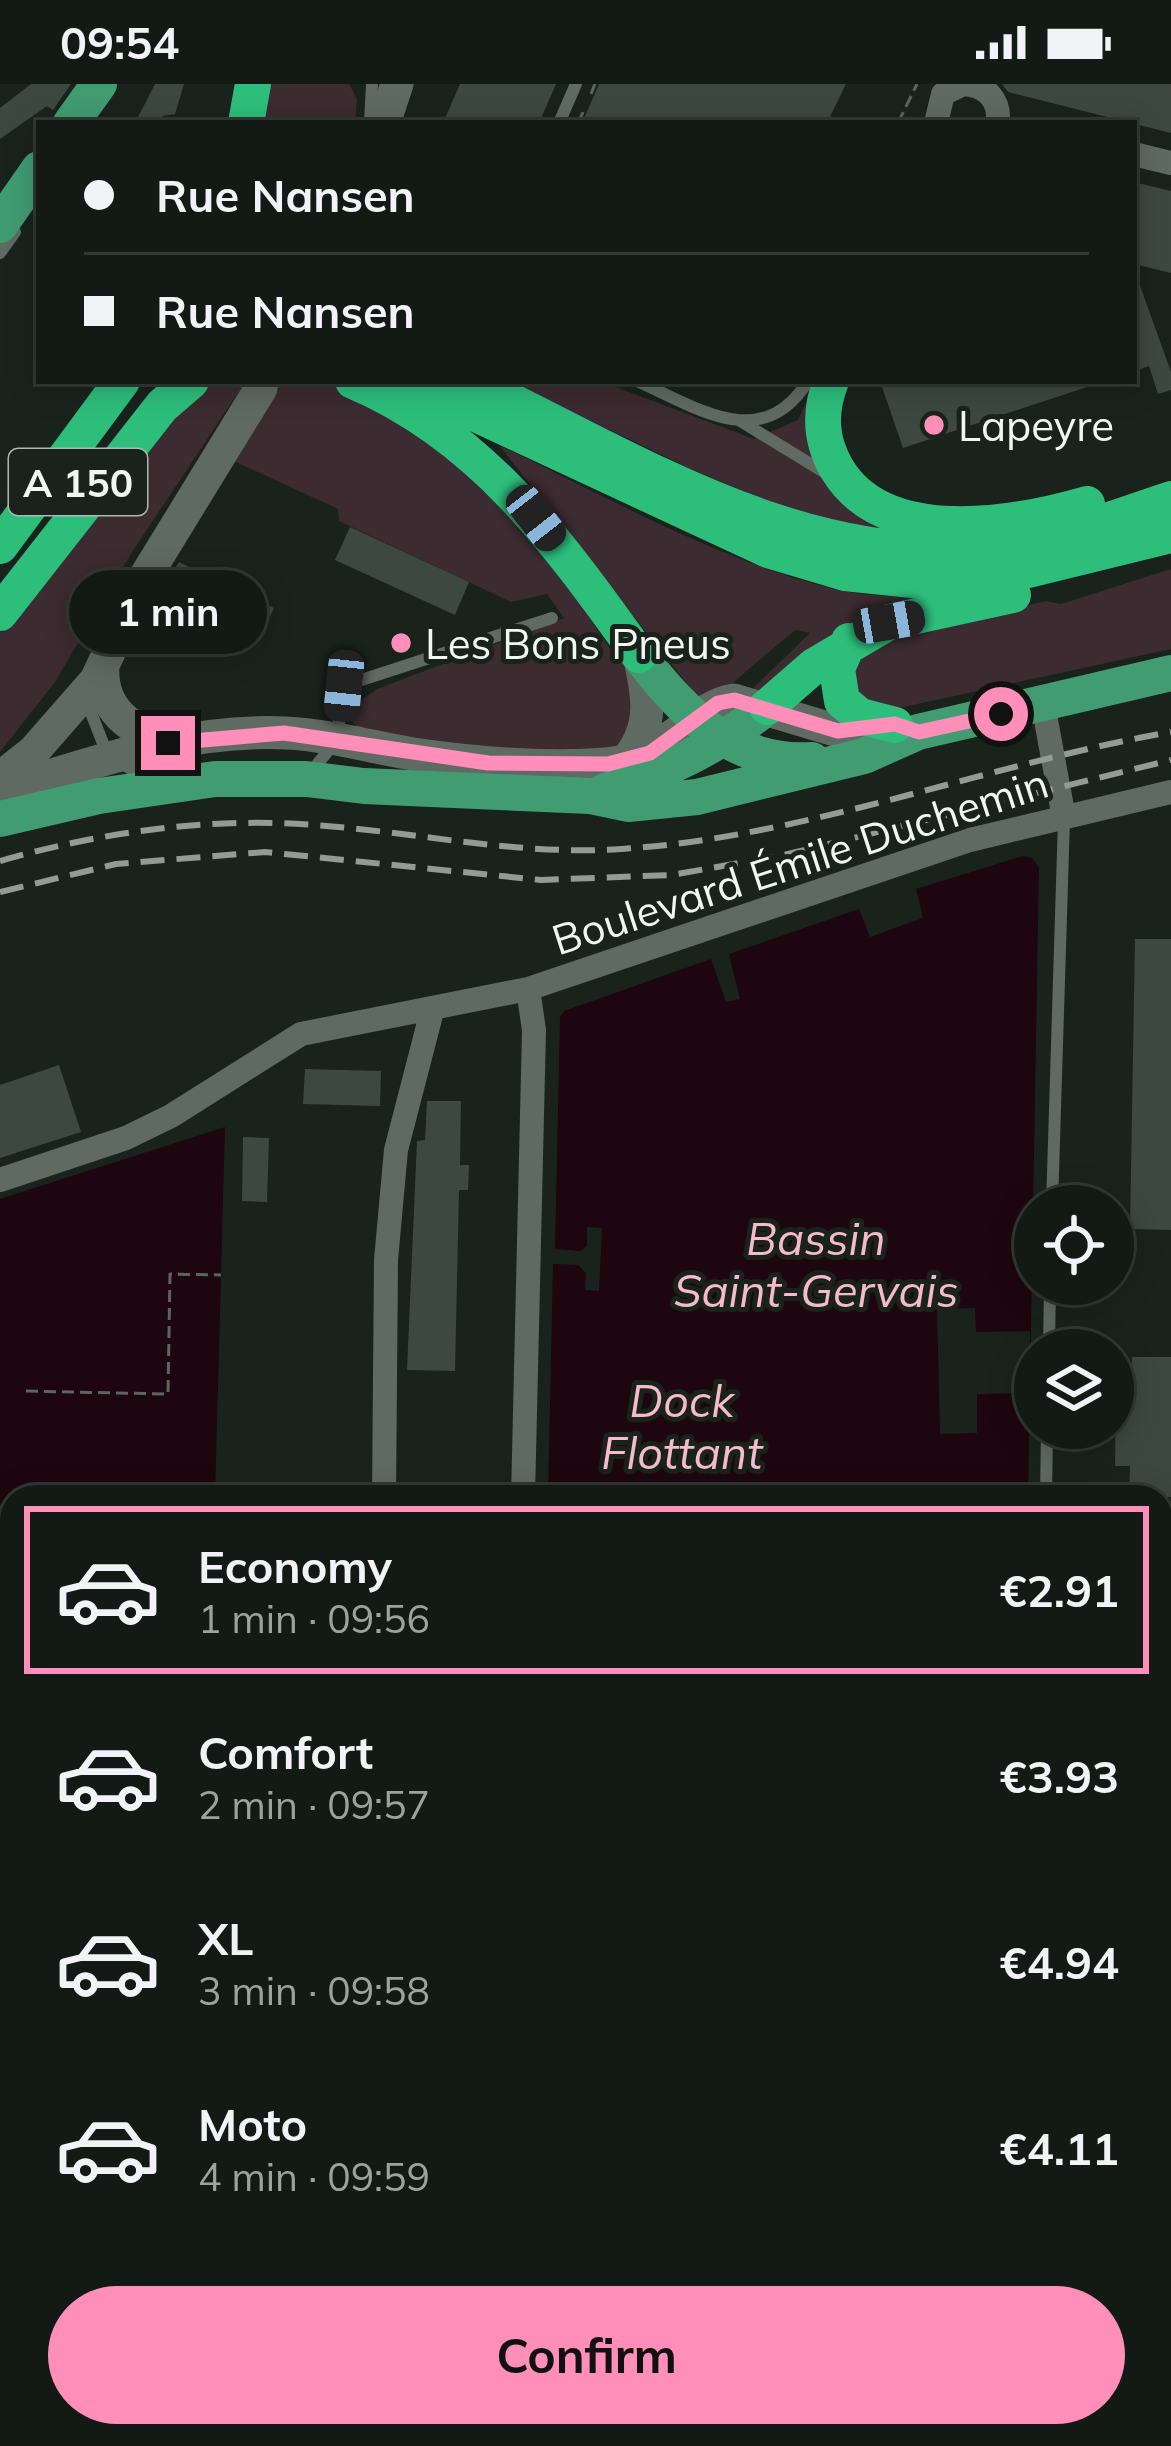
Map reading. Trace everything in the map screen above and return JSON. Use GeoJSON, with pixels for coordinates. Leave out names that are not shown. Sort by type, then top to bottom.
{"type":"FeatureCollection","features":[{"type":"Feature","properties":{"kind":"highway"},"geometry":{"type":"LineString","coordinates":[[247,120],[254,84]]}},
{"type":"Feature","properties":{"kind":"highway","name":"A 150"},"geometry":{"type":"LineString","coordinates":[[0,529],[100,384]]}},
{"type":"Feature","properties":{"kind":"highway"},"geometry":{"type":"LineString","coordinates":[[0,546],[120,384]]}},
{"type":"Feature","properties":{"kind":"highway","name":"A 150"},"geometry":{"type":"LineString","coordinates":[[0,585],[155,384]]}},
{"type":"Feature","properties":{"kind":"highway"},"geometry":{"type":"LineString","coordinates":[[0,613],[162,406],[188,384]]}},
{"type":"Feature","properties":{"kind":"highway"},"geometry":{"type":"LineString","coordinates":[[359,384],[433,423],[491,469],[536,518],[639,655]]}},
{"type":"Feature","properties":{"kind":"highway"},"geometry":{"type":"LineString","coordinates":[[411,384],[768,550],[844,572],[941,583],[991,578],[1155,540]]}},
{"type":"Feature","properties":{"kind":"highway"},"geometry":{"type":"LineString","coordinates":[[477,384],[743,512],[842,542],[905,551],[1004,547],[1071,532],[1171,499]]}},
{"type":"Feature","properties":{"kind":"highway"},"geometry":{"type":"LineString","coordinates":[[830,384],[822,410],[825,445],[853,490],[883,510],[904,517],[975,522],[1073,508],[1171,479]]}},
{"type":"Feature","properties":{"kind":"highway"},"geometry":{"type":"LineString","coordinates":[[767,707],[849,641],[889,622],[1028,592],[1113,562],[1155,540]]}},
{"type":"Feature","properties":{"kind":"highway"},"geometry":{"type":"LineString","coordinates":[[849,641],[837,670],[842,701],[860,716],[907,728]]}},
{"type":"Feature","properties":{"kind":"main road"},"geometry":{"type":"LineString","coordinates":[[73,120],[99,84]]}},
{"type":"Feature","properties":{"kind":"main road"},"geometry":{"type":"LineString","coordinates":[[385,120],[397,84]]}},
{"type":"Feature","properties":{"kind":"main road"},"geometry":{"type":"LineString","coordinates":[[0,225],[36,173]]}},
{"type":"Feature","properties":{"kind":"main road"},"geometry":{"type":"LineString","coordinates":[[0,778],[33,752],[94,679],[142,582],[261,388]]}},
{"type":"Feature","properties":{"kind":"main road"},"geometry":{"type":"LineString","coordinates":[[639,655],[710,730],[758,754],[793,761],[864,756]]}},
{"type":"Feature","properties":{"kind":"main road"},"geometry":{"type":"LineString","coordinates":[[626,760],[637,748],[648,716],[639,655]]}},
{"type":"Feature","properties":{"kind":"main road"},"geometry":{"type":"LineString","coordinates":[[0,791],[108,756],[168,743],[268,733],[488,763],[626,760],[767,707],[838,731],[907,728],[1043,704],[1171,673]]}},
{"type":"Feature","properties":{"kind":"main road"},"geometry":{"type":"LineString","coordinates":[[94,679],[118,714],[139,733],[168,743]]}},
{"type":"Feature","properties":{"kind":"main road"},"geometry":{"type":"LineString","coordinates":[[0,819],[166,784],[306,779],[590,796],[628,804],[698,797],[864,756],[907,728]]}},
{"type":"Feature","properties":{"kind":"main road"},"geometry":{"type":"LineString","coordinates":[[590,796],[662,774],[710,730]]}},
{"type":"Feature","properties":{"kind":"street"},"geometry":{"type":"LineString","coordinates":[[937,120],[943,94],[974,84],[993,98],[1000,120]]}},
{"type":"Feature","properties":{"kind":"street"},"geometry":{"type":"LineString","coordinates":[[1137,155],[1171,163]]}},
{"type":"Feature","properties":{"kind":"street"},"geometry":{"type":"LineString","coordinates":[[1043,704],[1064,818]]}},
{"type":"Feature","properties":{"kind":"street","name":"Boulevard Émile Duchemin"},"geometry":{"type":"LineString","coordinates":[[523,1485],[534,1030],[528,988],[970,840],[1171,792]]}},
{"type":"Feature","properties":{"kind":"street"},"geometry":{"type":"LineString","coordinates":[[0,1180],[126,1138],[171,1116],[302,1034],[528,988]]}},
{"type":"Feature","properties":{"kind":"street"},"geometry":{"type":"LineString","coordinates":[[384,1485],[386,1260],[396,1150],[431,1011]]}},
{"type":"Feature","properties":{"kind":"lane"},"geometry":{"type":"LineString","coordinates":[[91,120],[116,84]]}},
{"type":"Feature","properties":{"kind":"lane"},"geometry":{"type":"LineString","coordinates":[[370,120],[372,84]]}},
{"type":"Feature","properties":{"kind":"lane"},"geometry":{"type":"LineString","coordinates":[[560,120],[576,84]]}},
{"type":"Feature","properties":{"kind":"lane"},"geometry":{"type":"LineString","coordinates":[[0,253],[36,200]]}},
{"type":"Feature","properties":{"kind":"lane"},"geometry":{"type":"LineString","coordinates":[[644,384],[713,415],[756,422],[794,404],[806,384]]}},
{"type":"Feature","properties":{"kind":"lane"},"geometry":{"type":"LineString","coordinates":[[737,419],[853,490]]}},
{"type":"Feature","properties":{"kind":"lane"},"geometry":{"type":"LineString","coordinates":[[306,779],[337,740],[344,686],[552,617]]}},
{"type":"Feature","properties":{"kind":"lane"},"geometry":{"type":"LineString","coordinates":[[94,679],[92,722],[108,756],[166,784]]}},
{"type":"Feature","properties":{"kind":"lane"},"geometry":{"type":"LineString","coordinates":[[1053,1185],[1064,818]]}},
{"type":"Feature","properties":{"kind":"lane"},"geometry":{"type":"LineString","coordinates":[[1046,1485],[1047,1449]]}},
{"type":"Feature","properties":{"kind":"path"},"geometry":{"type":"LineString","coordinates":[[899,120],[916,84]]}},
{"type":"Feature","properties":{"kind":"path"},"geometry":{"type":"LineString","coordinates":[[26,1391],[168,1394],[170,1274],[221,1275]]}},
{"type":"Feature","properties":{"kind":"shaded area"},"geometry":{"type":"Polygon","coordinates":[[[267,84],[349,84],[357,99],[355,120],[261,120],[267,84]]]}},
{"type":"Feature","properties":{"kind":"shaded area"},"geometry":{"type":"Polygon","coordinates":[[[206,384],[244,384],[132,552],[55,682],[0,752],[0,632],[173,411],[206,384]]]}},
{"type":"Feature","properties":{"kind":"shaded area"},"geometry":{"type":"Polygon","coordinates":[[[273,384],[333,384],[376,404],[483,478],[555,567],[611,650],[636,676],[641,705],[624,742],[599,758],[368,736],[351,721],[357,703],[377,689],[564,618],[547,594],[511,602],[339,521],[338,509],[234,461],[273,384]]]}},
{"type":"Feature","properties":{"kind":"shaded area"},"geometry":{"type":"Polygon","coordinates":[[[514,384],[608,384],[754,439],[798,420],[807,400],[818,449],[920,537],[806,517],[693,470],[514,384]]]}},
{"type":"Feature","properties":{"kind":"shaded area"},"geometry":{"type":"Polygon","coordinates":[[[499,445],[747,562],[846,592],[936,599],[762,695],[750,691],[810,633],[795,630],[729,686],[699,699],[499,445]]]}},
{"type":"Feature","properties":{"kind":"shaded area"},"geometry":{"type":"Polygon","coordinates":[[[1171,569],[1171,649],[885,711],[868,707],[851,685],[855,660],[872,642],[1046,601],[1061,604],[1171,569]]]}},
{"type":"Feature","properties":{"kind":"water","name":"Bassin Saint-Gervais"},"geometry":{"type":"Polygon","coordinates":[[[1023,856],[1039,867],[1033,1185],[1014,1185],[1014,1305],[1031,1305],[1031,1329],[1014,1329],[1014,1449],[1029,1449],[1028,1485],[548,1485],[553,1264],[578,1265],[586,1273],[585,1290],[599,1291],[602,1228],[587,1227],[587,1246],[580,1251],[555,1249],[560,1017],[564,1011],[711,959],[726,1002],[740,999],[729,954],[859,909],[870,937],[923,918],[916,889],[1023,856]]]}},
{"type":"Feature","properties":{"kind":"water"},"geometry":{"type":"Polygon","coordinates":[[[225,1127],[215,1485],[0,1485],[0,1199],[225,1127]]]}},
{"type":"Feature","properties":{"kind":"pier"},"geometry":{"type":"Polygon","coordinates":[[[975,1308],[976,1332],[1014,1331],[1014,1393],[977,1394],[977,1433],[940,1434],[937,1309],[975,1308]]]}},
{"type":"Feature","properties":{"kind":"building"},"geometry":{"type":"Polygon","coordinates":[[[31,84],[71,84],[53,110],[47,106],[0,139],[0,108],[31,84]]]}},
{"type":"Feature","properties":{"kind":"building"},"geometry":{"type":"Polygon","coordinates":[[[155,84],[184,84],[175,114],[160,120],[137,120],[155,84]]]}},
{"type":"Feature","properties":{"kind":"building"},"geometry":{"type":"Polygon","coordinates":[[[460,84],[556,84],[540,120],[444,120],[460,84]]]}},
{"type":"Feature","properties":{"kind":"building"},"geometry":{"type":"Polygon","coordinates":[[[599,84],[846,84],[828,120],[583,120],[599,84]]]}},
{"type":"Feature","properties":{"kind":"building"},"geometry":{"type":"Polygon","coordinates":[[[1002,84],[1171,84],[1171,133],[1137,124],[1137,120],[1119,120],[1008,92],[1002,84]]]}},
{"type":"Feature","properties":{"kind":"building"},"geometry":{"type":"Polygon","coordinates":[[[1137,183],[1171,191],[1171,273],[1137,265],[1137,183]]]}},
{"type":"Feature","properties":{"kind":"building","name":"Lapeyre"},"geometry":{"type":"Polygon","coordinates":[[[1137,277],[1171,372],[1171,390],[1158,394],[1149,366],[1137,370],[1137,277]]]}},
{"type":"Feature","properties":{"kind":"building","name":"Lapeyre"},"geometry":{"type":"Polygon","coordinates":[[[881,384],[1096,384],[903,448],[881,384]]]}},
{"type":"Feature","properties":{"kind":"building"},"geometry":{"type":"Polygon","coordinates":[[[350,527],[469,582],[455,615],[335,560],[350,527]]]}},
{"type":"Feature","properties":{"kind":"building"},"geometry":{"type":"Polygon","coordinates":[[[179,562],[274,608],[260,636],[181,599],[158,651],[142,644],[162,590],[179,562]]]}},
{"type":"Feature","properties":{"kind":"building"},"geometry":{"type":"Polygon","coordinates":[[[1135,939],[1171,939],[1171,1230],[1134,1229],[1135,939]]]}},
{"type":"Feature","properties":{"kind":"building"},"geometry":{"type":"Polygon","coordinates":[[[59,1065],[81,1132],[0,1158],[0,1085],[59,1065]]]}},
{"type":"Feature","properties":{"kind":"building"},"geometry":{"type":"Polygon","coordinates":[[[305,1069],[381,1071],[380,1106],[303,1104],[305,1069]]]}},
{"type":"Feature","properties":{"kind":"building"},"geometry":{"type":"Polygon","coordinates":[[[427,1101],[461,1101],[460,1165],[469,1165],[468,1190],[459,1190],[455,1371],[407,1370],[417,1141],[425,1140],[427,1101]]]}},
{"type":"Feature","properties":{"kind":"building"},"geometry":{"type":"Polygon","coordinates":[[[243,1137],[269,1138],[267,1202],[242,1201],[243,1137]]]}},
{"type":"Feature","properties":{"kind":"building"},"geometry":{"type":"Polygon","coordinates":[[[1134,1357],[1171,1357],[1171,1485],[1129,1485],[1130,1466],[1115,1466],[1115,1449],[1134,1449],[1134,1357]]]}},
{"type":"Feature","properties":{"kind":"railway"},"geometry":{"type":"LineString","coordinates":[[0,861],[116,835],[234,823],[352,828],[544,849],[621,849],[691,842],[829,815],[1171,732]]}},
{"type":"Feature","properties":{"kind":"railway"},"geometry":{"type":"LineString","coordinates":[[0,892],[116,864],[265,852],[541,880],[672,875],[784,855],[1171,760]]}},
{"type":"Feature","properties":{"kind":"place","name":"Lapeyre"},"geometry":{"type":"Point","coordinates":[934,425]}},
{"type":"Feature","properties":{"kind":"place","name":"Les Bons Pneus"},"geometry":{"type":"Point","coordinates":[401,643]}},
{"type":"Feature","properties":{"kind":"route"},"geometry":{"type":"LineString","coordinates":[[168,743],[284,733],[488,763],[608,764],[650,753],[718,703],[734,700],[823,728],[853,732],[895,724],[919,732],[1001,714]]}},
{"type":"Feature","properties":{"kind":"water label","name":"Dock Flottant"},"geometry":{"type":"Point","coordinates":[682,1426]}}]}
